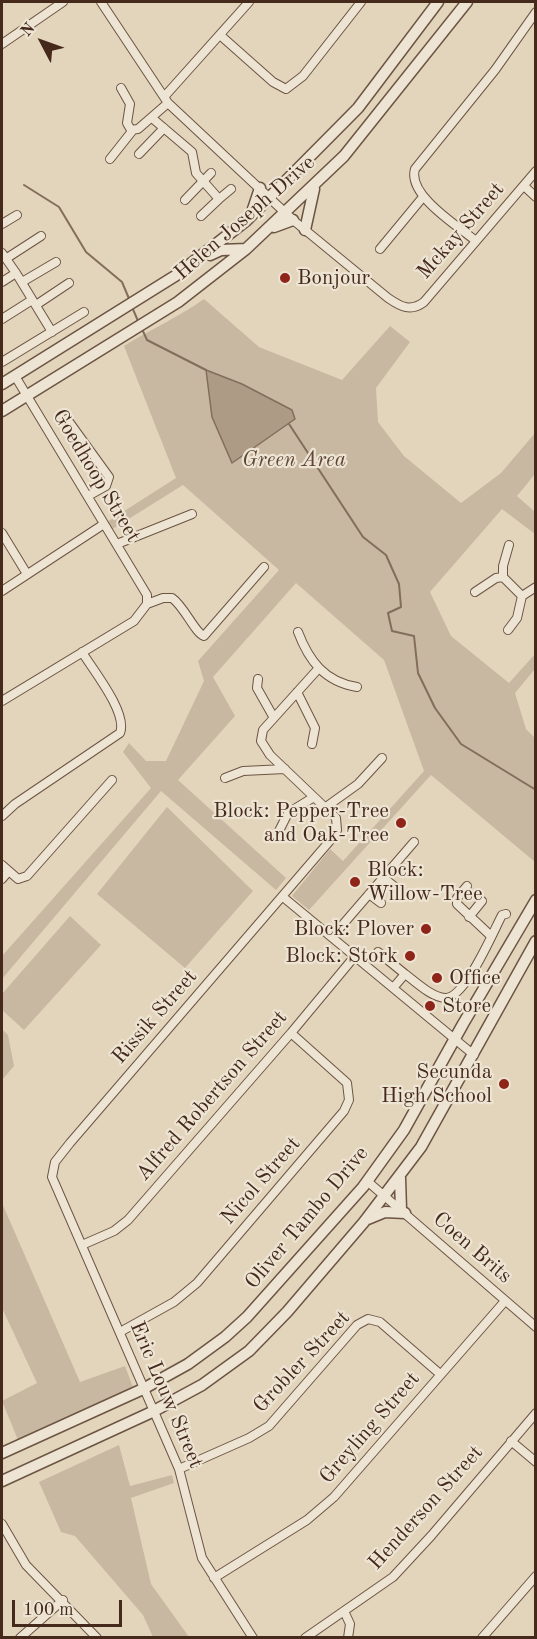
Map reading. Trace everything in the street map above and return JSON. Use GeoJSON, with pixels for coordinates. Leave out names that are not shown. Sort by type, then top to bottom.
{"type":"FeatureCollection","features":[{"type":"Feature","properties":{"kind":"street"},"geometry":{"type":"LineString","coordinates":[[2,44],[63,2]]}},
{"type":"Feature","properties":{"kind":"street"},"geometry":{"type":"LineString","coordinates":[[101,2],[166,100],[305,230]]}},
{"type":"Feature","properties":{"kind":"street"},"geometry":{"type":"LineString","coordinates":[[110,159],[133,130],[152,118],[249,2]]}},
{"type":"Feature","properties":{"kind":"street"},"geometry":{"type":"LineString","coordinates":[[220,35],[273,82],[286,88],[303,76],[361,2]]}},
{"type":"Feature","properties":{"kind":"street","name":"Helen Joseph Drive"},"geometry":{"type":"LineString","coordinates":[[2,384],[196,261],[247,220],[358,108],[438,2]]}},
{"type":"Feature","properties":{"kind":"street","name":"Helen Joseph Drive"},"geometry":{"type":"LineString","coordinates":[[2,411],[178,302],[269,228],[289,217],[383,109],[467,2]]}},
{"type":"Feature","properties":{"kind":"street"},"geometry":{"type":"LineString","coordinates":[[476,241],[423,197],[414,186],[412,178],[415,170],[495,70],[536,12]]}},
{"type":"Feature","properties":{"kind":"street"},"geometry":{"type":"LineString","coordinates":[[121,88],[130,104],[128,123],[133,130]]}},
{"type":"Feature","properties":{"kind":"street"},"geometry":{"type":"LineString","coordinates":[[152,118],[192,152],[196,173],[219,199]]}},
{"type":"Feature","properties":{"kind":"street"},"geometry":{"type":"LineString","coordinates":[[139,154],[164,128]]}},
{"type":"Feature","properties":{"kind":"street","name":"Mckay Street"},"geometry":{"type":"LineString","coordinates":[[305,230],[388,298],[410,309],[424,302],[536,171]]}},
{"type":"Feature","properties":{"kind":"street"},"geometry":{"type":"LineString","coordinates":[[185,200],[211,173]]}},
{"type":"Feature","properties":{"kind":"street"},"geometry":{"type":"LineString","coordinates":[[305,230],[309,204],[315,186]]}},
{"type":"Feature","properties":{"kind":"street"},"geometry":{"type":"LineString","coordinates":[[524,186],[536,197]]}},
{"type":"Feature","properties":{"kind":"street"},"geometry":{"type":"LineString","coordinates":[[247,220],[258,199],[260,188]]}},
{"type":"Feature","properties":{"kind":"street"},"geometry":{"type":"LineString","coordinates":[[201,216],[231,189]]}},
{"type":"Feature","properties":{"kind":"street"},"geometry":{"type":"LineString","coordinates":[[380,249],[423,197]]}},
{"type":"Feature","properties":{"kind":"street"},"geometry":{"type":"LineString","coordinates":[[2,224],[17,215]]}},
{"type":"Feature","properties":{"kind":"street"},"geometry":{"type":"LineString","coordinates":[[41,236],[4,256],[52,332]]}},
{"type":"Feature","properties":{"kind":"street"},"geometry":{"type":"LineString","coordinates":[[196,261],[221,250],[246,249]]}},
{"type":"Feature","properties":{"kind":"street"},"geometry":{"type":"LineString","coordinates":[[22,282],[57,262]]}},
{"type":"Feature","properties":{"kind":"street"},"geometry":{"type":"LineString","coordinates":[[2,282],[16,273]]}},
{"type":"Feature","properties":{"kind":"street"},"geometry":{"type":"LineString","coordinates":[[2,319],[69,283]]}},
{"type":"Feature","properties":{"kind":"street"},"geometry":{"type":"LineString","coordinates":[[2,362],[84,312]]}},
{"type":"Feature","properties":{"kind":"street","name":"Goedhoop Street"},"geometry":{"type":"LineString","coordinates":[[15,376],[117,544],[147,600]]}},
{"type":"Feature","properties":{"kind":"street"},"geometry":{"type":"LineString","coordinates":[[67,419],[110,480],[106,486],[88,496]]}},
{"type":"Feature","properties":{"kind":"street"},"geometry":{"type":"LineString","coordinates":[[117,544],[192,514]]}},
{"type":"Feature","properties":{"kind":"street"},"geometry":{"type":"LineString","coordinates":[[2,591],[104,524]]}},
{"type":"Feature","properties":{"kind":"street"},"geometry":{"type":"LineString","coordinates":[[2,533],[27,574]]}},
{"type":"Feature","properties":{"kind":"street"},"geometry":{"type":"LineString","coordinates":[[509,545],[503,566],[503,576],[522,596]]}},
{"type":"Feature","properties":{"kind":"street"},"geometry":{"type":"LineString","coordinates":[[2,701],[134,621],[147,600],[172,598],[183,609],[201,636],[204,636],[264,567]]}},
{"type":"Feature","properties":{"kind":"street"},"geometry":{"type":"LineString","coordinates":[[475,592],[503,576]]}},
{"type":"Feature","properties":{"kind":"street"},"geometry":{"type":"LineString","coordinates":[[508,630],[517,618],[522,596],[536,587]]}},
{"type":"Feature","properties":{"kind":"street"},"geometry":{"type":"LineString","coordinates":[[298,632],[309,657],[318,669],[337,682],[357,687]]}},
{"type":"Feature","properties":{"kind":"street"},"geometry":{"type":"LineString","coordinates":[[2,816],[15,804],[120,733],[122,727],[120,713],[82,652]]}},
{"type":"Feature","properties":{"kind":"street"},"geometry":{"type":"LineString","coordinates":[[318,669],[263,730],[261,741],[264,748],[326,807],[358,784],[382,758]]}},
{"type":"Feature","properties":{"kind":"street"},"geometry":{"type":"LineString","coordinates":[[258,679],[257,688],[274,718]]}},
{"type":"Feature","properties":{"kind":"street"},"geometry":{"type":"LineString","coordinates":[[297,692],[315,728],[312,744]]}},
{"type":"Feature","properties":{"kind":"street"},"geometry":{"type":"LineString","coordinates":[[225,778],[243,771],[285,769]]}},
{"type":"Feature","properties":{"kind":"street"},"geometry":{"type":"LineString","coordinates":[[2,879],[5,868],[18,879],[27,876],[112,780]]}},
{"type":"Feature","properties":{"kind":"street"},"geometry":{"type":"LineString","coordinates":[[279,831],[288,813],[314,797]]}},
{"type":"Feature","properties":{"kind":"street","name":"Rissik Street"},"geometry":{"type":"LineString","coordinates":[[55,1162],[283,897],[337,830],[336,818],[326,807]]}},
{"type":"Feature","properties":{"kind":"street"},"geometry":{"type":"LineString","coordinates":[[333,937],[414,842]]}},
{"type":"Feature","properties":{"kind":"street"},"geometry":{"type":"LineString","coordinates":[[384,878],[395,887]]}},
{"type":"Feature","properties":{"kind":"street"},"geometry":{"type":"LineString","coordinates":[[466,886],[456,901],[469,917],[491,936]]}},
{"type":"Feature","properties":{"kind":"street"},"geometry":{"type":"LineString","coordinates":[[369,894],[381,903]]}},
{"type":"Feature","properties":{"kind":"street"},"geometry":{"type":"LineString","coordinates":[[283,897],[454,1041],[474,1055]]}},
{"type":"Feature","properties":{"kind":"street","name":"Oliver Tambo Drive"},"geometry":{"type":"LineString","coordinates":[[2,1453],[143,1389],[188,1364],[225,1337],[267,1296],[367,1181],[404,1130],[536,900]]}},
{"type":"Feature","properties":{"kind":"street"},"geometry":{"type":"LineString","coordinates":[[469,917],[482,901]]}},
{"type":"Feature","properties":{"kind":"street"},"geometry":{"type":"LineString","coordinates":[[378,952],[435,995],[447,998],[454,996],[474,970],[502,915],[506,914]]}},
{"type":"Feature","properties":{"kind":"street"},"geometry":{"type":"LineString","coordinates":[[364,1222],[385,1212],[403,1212],[399,1180],[474,1055],[536,941]]}},
{"type":"Feature","properties":{"kind":"street","name":"Alfred Robertson Street"},"geometry":{"type":"LineString","coordinates":[[82,1245],[114,1231],[128,1220],[355,956]]}},
{"type":"Feature","properties":{"kind":"street"},"geometry":{"type":"LineString","coordinates":[[393,988],[405,974]]}},
{"type":"Feature","properties":{"kind":"street","name":"Nicol Street"},"geometry":{"type":"LineString","coordinates":[[120,1332],[174,1302],[197,1283],[344,1111],[349,1100],[347,1083],[291,1033]]}},
{"type":"Feature","properties":{"kind":"street","name":"Eric Louw Street"},"geometry":{"type":"LineString","coordinates":[[55,1162],[52,1170],[53,1184],[82,1245],[152,1412],[179,1469],[196,1542],[214,1578],[253,1638]]}},
{"type":"Feature","properties":{"kind":"street"},"geometry":{"type":"LineString","coordinates":[[2,1481],[152,1412],[202,1385],[249,1351],[364,1222],[405,1170]]}},
{"type":"Feature","properties":{"kind":"street","name":"Coen Brits"},"geometry":{"type":"LineString","coordinates":[[367,1181],[536,1327]]}},
{"type":"Feature","properties":{"kind":"street","name":"Greyling Street"},"geometry":{"type":"LineString","coordinates":[[214,1578],[307,1520],[334,1497],[356,1475],[440,1374],[505,1301]]}},
{"type":"Feature","properties":{"kind":"street","name":"Grobler Street"},"geometry":{"type":"LineString","coordinates":[[179,1469],[249,1438],[269,1426],[357,1325],[368,1319],[380,1322],[440,1374]]}},
{"type":"Feature","properties":{"kind":"street","name":"Henderson Street"},"geometry":{"type":"LineString","coordinates":[[305,1638],[393,1577],[536,1413]]}},
{"type":"Feature","properties":{"kind":"street"},"geometry":{"type":"LineString","coordinates":[[511,1442],[536,1462]]}},
{"type":"Feature","properties":{"kind":"street"},"geometry":{"type":"LineString","coordinates":[[2,1524],[26,1565],[63,1600],[97,1638]]}},
{"type":"Feature","properties":{"kind":"street"},"geometry":{"type":"LineString","coordinates":[[482,1638],[536,1576]]}},
{"type":"Feature","properties":{"kind":"street"},"geometry":{"type":"LineString","coordinates":[[20,1638],[63,1600]]}},
{"type":"Feature","properties":{"kind":"street"},"geometry":{"type":"LineString","coordinates":[[344,1611],[350,1624],[348,1638]]}},
{"type":"Feature","properties":{"kind":"green space","name":"Green Area"},"geometry":{"type":"Polygon","coordinates":[[[204,299],[259,347],[342,380],[390,326],[410,342],[376,388],[378,422],[404,456],[461,503],[501,473],[535,433],[535,474],[517,496],[535,512],[535,534],[502,509],[430,592],[451,636],[509,683],[535,654],[535,669],[515,693],[526,729],[535,738],[535,862],[431,775],[309,910],[292,896],[330,849],[343,861],[424,771],[384,660],[296,583],[213,677],[235,716],[178,780],[286,878],[276,890],[161,791],[2,979],[2,956],[151,788],[123,752],[129,743],[146,761],[166,761],[204,681],[198,661],[279,570],[183,485],[111,530],[107,522],[176,478],[124,346],[204,299]]]}},
{"type":"Feature","properties":{"kind":"green space"},"geometry":{"type":"Polygon","coordinates":[[[167,807],[253,891],[185,968],[97,894],[167,807]]]}},
{"type":"Feature","properties":{"kind":"green space"},"geometry":{"type":"Polygon","coordinates":[[[70,916],[101,945],[24,1030],[2,1010],[2,994],[70,916]]]}},
{"type":"Feature","properties":{"kind":"green space"},"geometry":{"type":"Polygon","coordinates":[[[2,1029],[8,1035],[14,1066],[2,1080],[2,1029]]]}},
{"type":"Feature","properties":{"kind":"green space"},"geometry":{"type":"Polygon","coordinates":[[[2,1203],[80,1382],[125,1366],[134,1390],[18,1440],[2,1401],[37,1383],[2,1308],[2,1203]]]}},
{"type":"Feature","properties":{"kind":"green space"},"geometry":{"type":"Polygon","coordinates":[[[119,1445],[130,1486],[172,1475],[174,1483],[131,1498],[151,1584],[189,1637],[153,1637],[143,1615],[75,1536],[61,1532],[39,1482],[119,1445]]]}},
{"type":"Feature","properties":{"kind":"shaded area"},"geometry":{"type":"Polygon","coordinates":[[[206,370],[242,384],[292,410],[295,419],[232,463],[212,417],[206,370]]]}},
{"type":"Feature","properties":{"kind":"waterway"},"geometry":{"type":"LineString","coordinates":[[24,185],[59,207],[86,252],[122,282],[130,301]]}},
{"type":"Feature","properties":{"kind":"waterway"},"geometry":{"type":"LineString","coordinates":[[132,307],[138,321]]}},
{"type":"Feature","properties":{"kind":"waterway"},"geometry":{"type":"LineString","coordinates":[[142,329],[147,340],[206,370]]}},
{"type":"Feature","properties":{"kind":"waterway"},"geometry":{"type":"LineString","coordinates":[[289,424],[363,537],[386,555],[399,584],[401,607],[388,613],[392,631],[414,636],[418,673],[435,708],[461,744],[536,790]]}},
{"type":"Feature","properties":{"kind":"place","name":"Bonjour"},"geometry":{"type":"Point","coordinates":[285,278]}},
{"type":"Feature","properties":{"kind":"place","name":"Block: Pepper-Tree and Oak-Tree"},"geometry":{"type":"Point","coordinates":[401,823]}},
{"type":"Feature","properties":{"kind":"place","name":"Block: Willow-Tree"},"geometry":{"type":"Point","coordinates":[355,882]}},
{"type":"Feature","properties":{"kind":"place","name":"Block: Plover"},"geometry":{"type":"Point","coordinates":[426,929]}},
{"type":"Feature","properties":{"kind":"place","name":"Block: Stork"},"geometry":{"type":"Point","coordinates":[410,956]}},
{"type":"Feature","properties":{"kind":"place","name":"Office"},"geometry":{"type":"Point","coordinates":[437,978]}},
{"type":"Feature","properties":{"kind":"place","name":"Store"},"geometry":{"type":"Point","coordinates":[430,1006]}},
{"type":"Feature","properties":{"kind":"place","name":"Secunda High School"},"geometry":{"type":"Point","coordinates":[504,1084]}}]}
